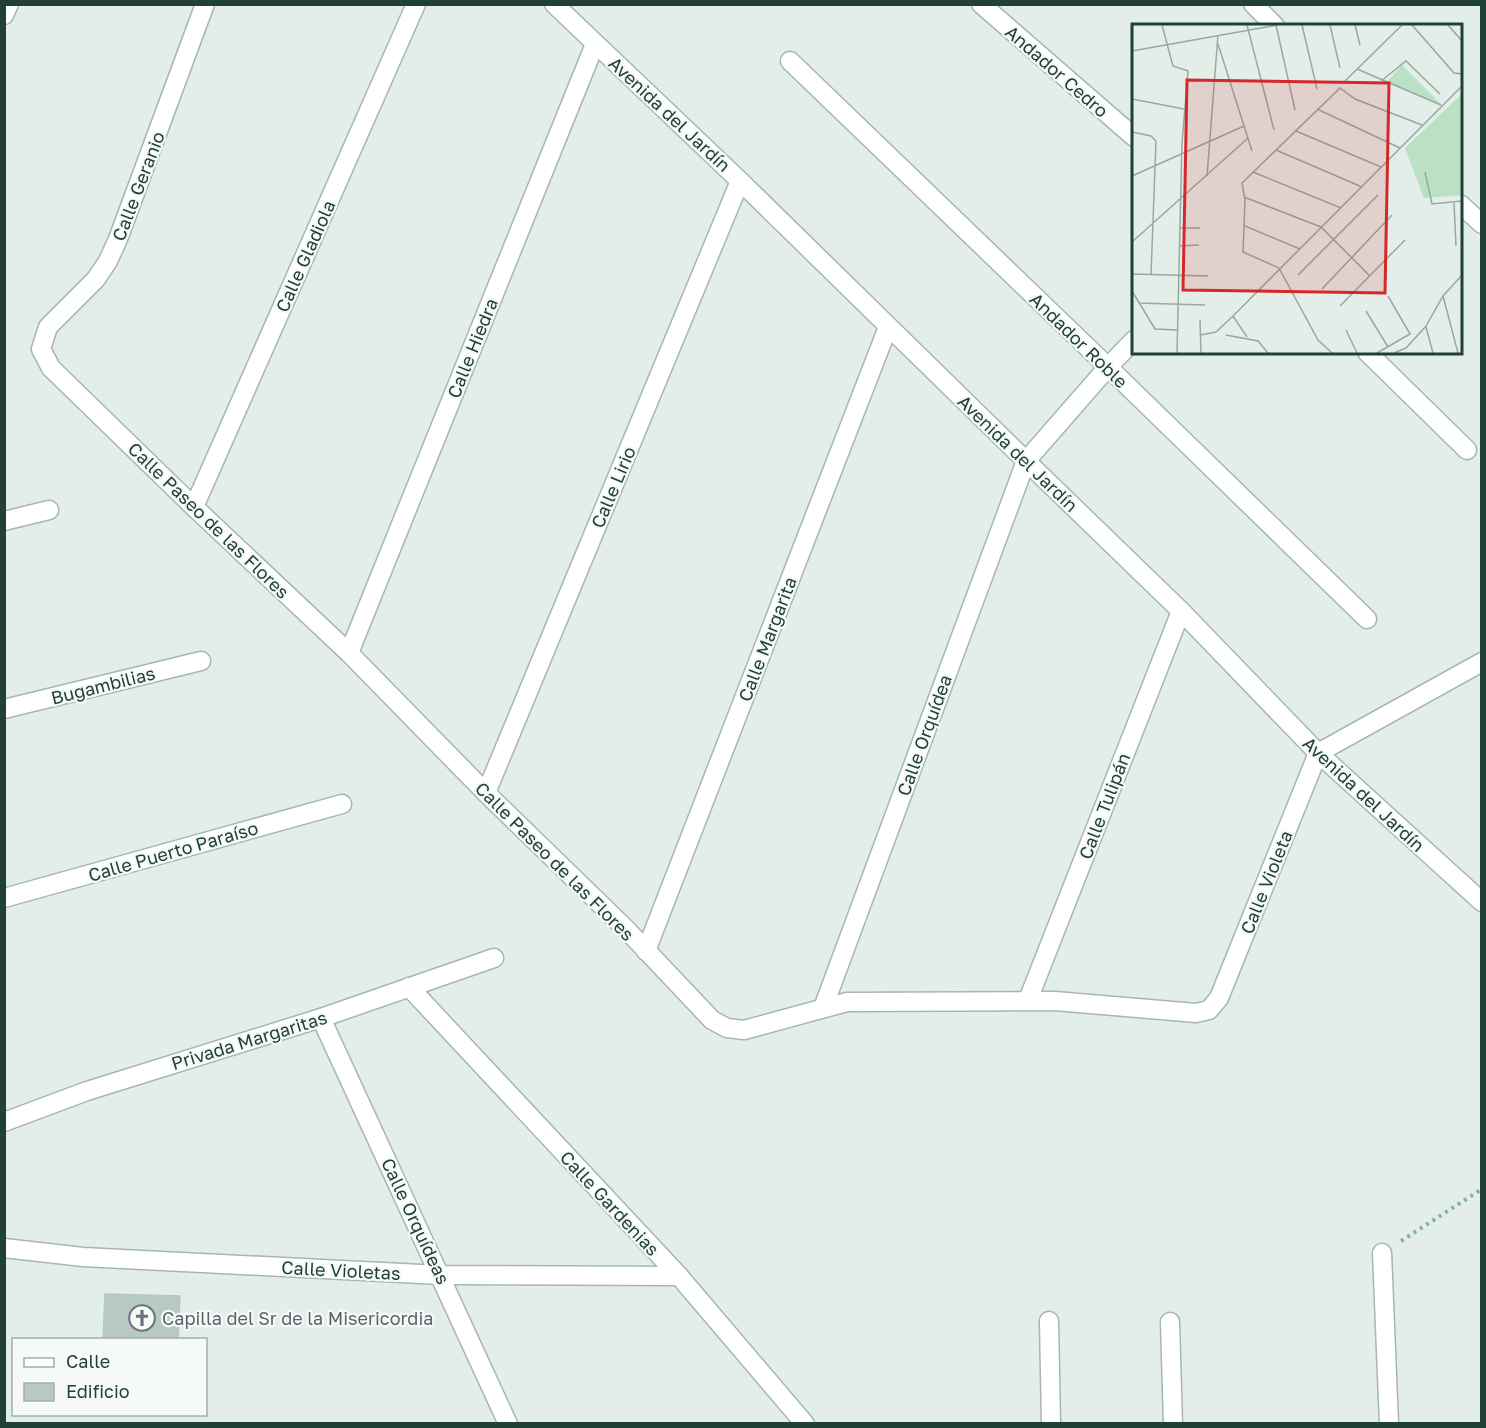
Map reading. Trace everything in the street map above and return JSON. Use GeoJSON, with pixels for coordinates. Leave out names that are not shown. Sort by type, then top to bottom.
{"type":"FeatureCollection","features":[{"type":"Feature","properties":{"kind":"street"},"geometry":{"type":"LineString","coordinates":[[4,15],[9,4]]}},
{"type":"Feature","properties":{"kind":"street","name":"Calle Geranio"},"geometry":{"type":"LineString","coordinates":[[41,349],[48,327],[96,279],[108,261],[205,4]]}},
{"type":"Feature","properties":{"kind":"street","name":"Calle Gladiola"},"geometry":{"type":"LineString","coordinates":[[194,507],[416,4]]}},
{"type":"Feature","properties":{"kind":"street","name":"Avenida del Jardín"},"geometry":{"type":"LineString","coordinates":[[554,4],[740,181],[1181,611],[1318,753],[1482,902]]}},
{"type":"Feature","properties":{"kind":"street","name":"Andador Cedro"},"geometry":{"type":"LineString","coordinates":[[981,4],[1132,135]]}},
{"type":"Feature","properties":{"kind":"street"},"geometry":{"type":"LineString","coordinates":[[1253,4],[1273,24]]}},
{"type":"Feature","properties":{"kind":"street","name":"Calle Hiedra"},"geometry":{"type":"LineString","coordinates":[[349,652],[595,44]]}},
{"type":"Feature","properties":{"kind":"street","name":"Andador Roble"},"geometry":{"type":"LineString","coordinates":[[790,61],[1367,619]]}},
{"type":"Feature","properties":{"kind":"street","name":"Calle Lirio"},"geometry":{"type":"LineString","coordinates":[[486,793],[740,181]]}},
{"type":"Feature","properties":{"kind":"street"},"geometry":{"type":"LineString","coordinates":[[1462,205],[1482,224]]}},
{"type":"Feature","properties":{"kind":"street","name":"Calle Margarita"},"geometry":{"type":"LineString","coordinates":[[646,951],[888,327]]}},
{"type":"Feature","properties":{"kind":"street"},"geometry":{"type":"LineString","coordinates":[[1026,461],[1132,342]]}},
{"type":"Feature","properties":{"kind":"street","name":"Calle Paseo de las Flores"},"geometry":{"type":"LineString","coordinates":[[41,349],[51,368],[194,507],[349,652],[486,793],[626,929],[712,1020],[727,1028],[744,1030],[847,1002],[1055,1000],[1196,1013],[1209,1010]]}},
{"type":"Feature","properties":{"kind":"street"},"geometry":{"type":"LineString","coordinates":[[1369,354],[1467,450]]}},
{"type":"Feature","properties":{"kind":"street","name":"Calle Orquídea"},"geometry":{"type":"LineString","coordinates":[[823,1008],[1026,461]]}},
{"type":"Feature","properties":{"kind":"street"},"geometry":{"type":"LineString","coordinates":[[4,521],[49,510]]}},
{"type":"Feature","properties":{"kind":"street","name":"Calle Tulipán"},"geometry":{"type":"LineString","coordinates":[[1028,1000],[1181,611]]}},
{"type":"Feature","properties":{"kind":"street","name":"Bugambilias"},"geometry":{"type":"LineString","coordinates":[[4,709],[201,661]]}},
{"type":"Feature","properties":{"kind":"street"},"geometry":{"type":"LineString","coordinates":[[1318,753],[1482,662]]}},
{"type":"Feature","properties":{"kind":"street","name":"Calle Violeta"},"geometry":{"type":"LineString","coordinates":[[1209,1010],[1219,998],[1318,753]]}},
{"type":"Feature","properties":{"kind":"street","name":"Calle Puerto Paraíso"},"geometry":{"type":"LineString","coordinates":[[4,898],[342,804]]}},
{"type":"Feature","properties":{"kind":"street","name":"Privada Margaritas"},"geometry":{"type":"LineString","coordinates":[[4,1122],[87,1091],[321,1018],[494,958]]}},
{"type":"Feature","properties":{"kind":"street","name":"Calle Gardenias"},"geometry":{"type":"LineString","coordinates":[[409,987],[679,1276],[805,1424]]}},
{"type":"Feature","properties":{"kind":"street","name":"Calle Orquídeas"},"geometry":{"type":"LineString","coordinates":[[321,1018],[508,1424]]}},
{"type":"Feature","properties":{"kind":"street","name":"Calle Violetas"},"geometry":{"type":"LineString","coordinates":[[4,1248],[83,1257],[441,1275],[679,1276]]}},
{"type":"Feature","properties":{"kind":"street"},"geometry":{"type":"LineString","coordinates":[[1382,1253],[1389,1424]]}},
{"type":"Feature","properties":{"kind":"street"},"geometry":{"type":"LineString","coordinates":[[1049,1321],[1051,1424]]}},
{"type":"Feature","properties":{"kind":"street"},"geometry":{"type":"LineString","coordinates":[[1170,1322],[1173,1424]]}},
{"type":"Feature","properties":{"kind":"path"},"geometry":{"type":"LineString","coordinates":[[1382,1253],[1482,1189]]}},
{"type":"Feature","properties":{"kind":"building","name":"Capilla del Sr de la Misericordia"},"geometry":{"type":"Polygon","coordinates":[[[105,1294],[180,1296],[178,1338],[103,1338],[105,1294]]]}},
{"type":"Feature","properties":{"kind":"place","name":"Capilla del Sr de la Misericordia"},"geometry":{"type":"Point","coordinates":[142,1318]}}]}
